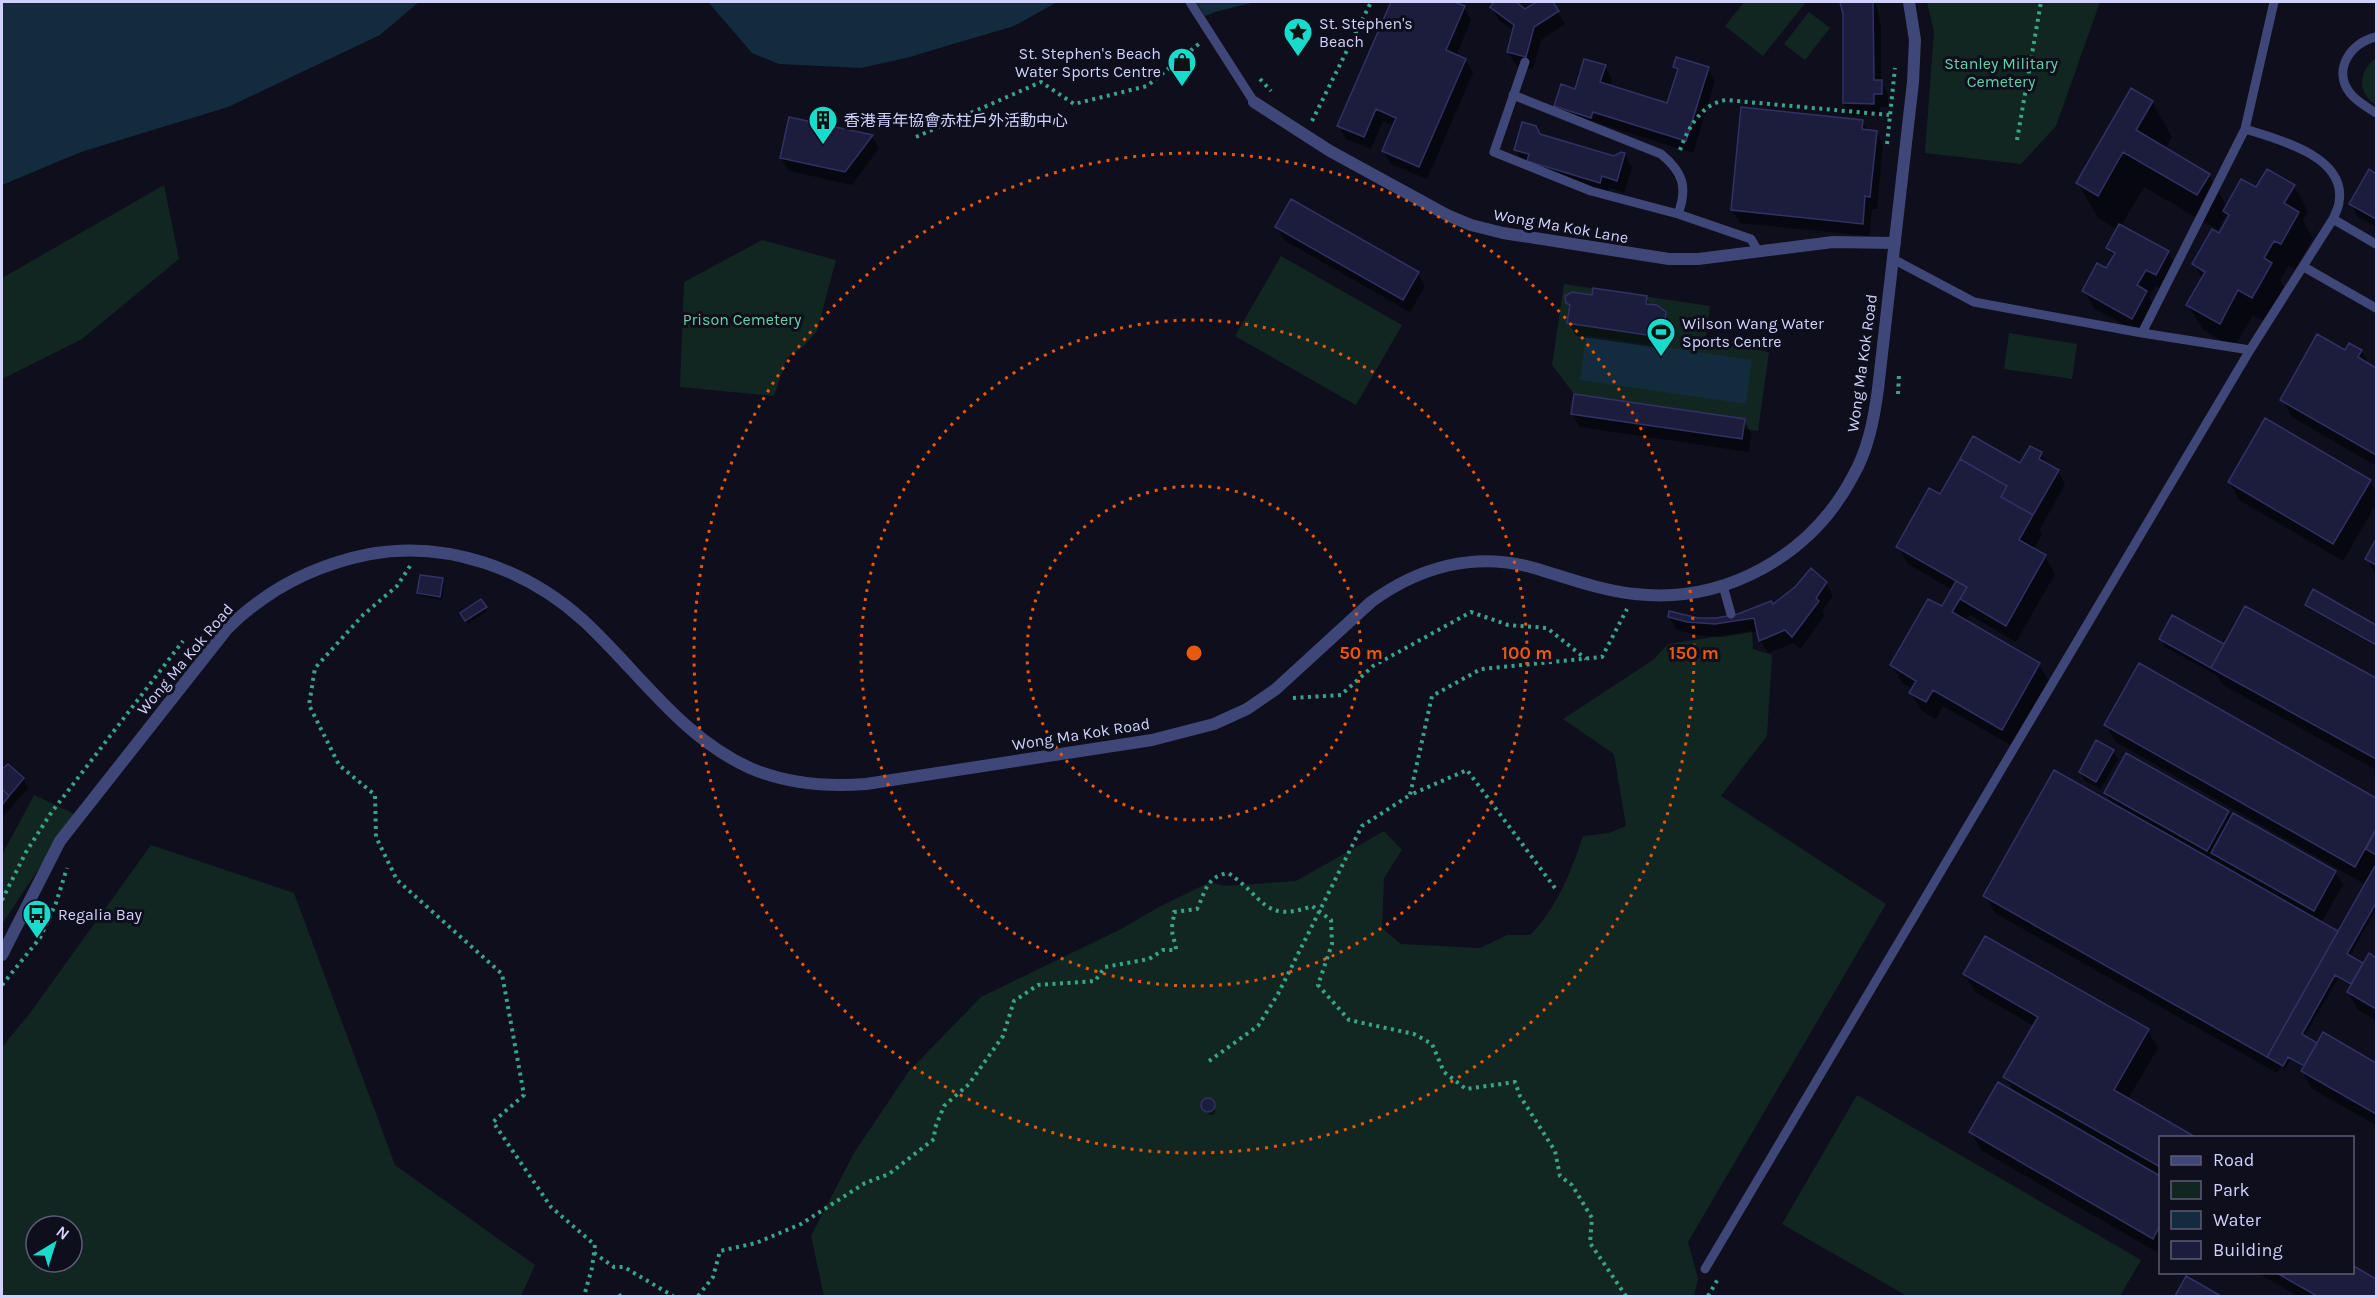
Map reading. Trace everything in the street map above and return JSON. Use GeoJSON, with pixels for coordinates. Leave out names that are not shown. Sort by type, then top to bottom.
{"type":"FeatureCollection","features":[{"type":"Feature","properties":{"kind":"street","name":"Wong Ma Kok Road"},"geometry":{"type":"LineString","coordinates":[[2,956],[60,841],[240,616],[273,590],[316,569],[381,552],[440,552],[481,562],[524,579],[543,590],[584,621],[652,692],[707,741],[750,767],[796,781],[828,785],[866,784],[1152,740],[1214,724],[1261,700],[1292,675],[1371,602],[1406,579],[1434,568],[1462,563],[1509,563],[1534,568],[1594,588],[1635,594],[1674,595],[1723,586],[1761,570],[1793,550],[1826,517],[1854,476],[1866,445],[1875,410],[1915,58],[1910,2]]}},
{"type":"Feature","properties":{"kind":"street","name":"Wong Ma Kok Lane"},"geometry":{"type":"LineString","coordinates":[[1254,102],[1330,151],[1459,220],[1484,229],[1657,258],[1698,259],[1833,242],[1895,243]]}},
{"type":"Feature","properties":{"kind":"lane"},"geometry":{"type":"LineString","coordinates":[[1190,2],[1254,102]]}},
{"type":"Feature","properties":{"kind":"lane"},"geometry":{"type":"LineString","coordinates":[[2142,333],[2245,129],[2274,2]]}},
{"type":"Feature","properties":{"kind":"lane"},"geometry":{"type":"LineString","coordinates":[[2376,37],[2363,40],[2353,47],[2346,57],[2343,69],[2344,81],[2349,92],[2376,113]]}},
{"type":"Feature","properties":{"kind":"lane"},"geometry":{"type":"LineString","coordinates":[[1525,62],[1494,152],[1591,191],[1678,214],[1751,239],[1758,251]]}},
{"type":"Feature","properties":{"kind":"lane"},"geometry":{"type":"LineString","coordinates":[[1513,95],[1661,154],[1674,164],[1682,179],[1685,197],[1678,214]]}},
{"type":"Feature","properties":{"kind":"lane"},"geometry":{"type":"LineString","coordinates":[[1705,1269],[2250,350],[2333,219],[2339,203],[2340,189],[2329,168],[2301,148],[2245,129]]}},
{"type":"Feature","properties":{"kind":"lane"},"geometry":{"type":"LineString","coordinates":[[2333,219],[2376,244]]}},
{"type":"Feature","properties":{"kind":"lane"},"geometry":{"type":"LineString","coordinates":[[1893,259],[1974,302],[2250,350]]}},
{"type":"Feature","properties":{"kind":"lane"},"geometry":{"type":"LineString","coordinates":[[2304,267],[2376,308]]}},
{"type":"Feature","properties":{"kind":"lane"},"geometry":{"type":"LineString","coordinates":[[1723,586],[1731,614]]}},
{"type":"Feature","properties":{"kind":"path"},"geometry":{"type":"LineString","coordinates":[[1309,127],[1371,2]]}},
{"type":"Feature","properties":{"kind":"path"},"geometry":{"type":"LineString","coordinates":[[2016,140],[2041,2]]}},
{"type":"Feature","properties":{"kind":"path"},"geometry":{"type":"LineString","coordinates":[[916,137],[1041,82],[1074,104],[1147,86],[1210,35]]}},
{"type":"Feature","properties":{"kind":"path"},"geometry":{"type":"LineString","coordinates":[[1252,70],[1275,97]]}},
{"type":"Feature","properties":{"kind":"path"},"geometry":{"type":"LineString","coordinates":[[1674,164],[1689,127],[1709,104],[1716,102],[1726,100],[1889,115]]}},
{"type":"Feature","properties":{"kind":"path"},"geometry":{"type":"LineString","coordinates":[[421,551],[397,586],[363,615],[315,668],[309,705],[339,765],[375,795],[376,837],[397,880],[502,974],[524,1095],[494,1122],[551,1207],[595,1245],[592,1268],[584,1296]]}},
{"type":"Feature","properties":{"kind":"path"},"geometry":{"type":"LineString","coordinates":[[1410,795],[1432,696],[1481,669],[1602,657],[1635,594]]}},
{"type":"Feature","properties":{"kind":"path"},"geometry":{"type":"LineString","coordinates":[[1261,700],[1341,695],[1373,666],[1471,612],[1508,625],[1547,628],[1587,659]]}},
{"type":"Feature","properties":{"kind":"path"},"geometry":{"type":"LineString","coordinates":[[2,900],[26,852],[51,813],[183,641]]}},
{"type":"Feature","properties":{"kind":"path"},"geometry":{"type":"LineString","coordinates":[[1209,1061],[1258,1026],[1278,994],[1362,826],[1410,795],[1467,770],[1555,888]]}},
{"type":"Feature","properties":{"kind":"path"},"geometry":{"type":"LineString","coordinates":[[2,985],[40,938],[56,903],[69,860]]}},
{"type":"Feature","properties":{"kind":"path"},"geometry":{"type":"LineString","coordinates":[[698,1296],[713,1277],[720,1251],[756,1243],[801,1224],[865,1182],[889,1174],[934,1139],[935,1128],[944,1106],[969,1083],[1003,1036],[1014,1001],[1038,985],[1095,981],[1105,967],[1149,959],[1162,950],[1176,950],[1171,926],[1174,912],[1197,909],[1207,884],[1218,875],[1228,873],[1246,885],[1276,913],[1295,913],[1312,906],[1331,920],[1332,944],[1318,985],[1349,1020],[1414,1034],[1432,1044],[1444,1072],[1466,1089],[1515,1082],[1520,1096],[1554,1151],[1560,1176],[1572,1185],[1592,1218],[1590,1244],[1626,1296]]}},
{"type":"Feature","properties":{"kind":"path"},"geometry":{"type":"LineString","coordinates":[[594,1253],[614,1267],[624,1267],[673,1296]]}},
{"type":"Feature","properties":{"kind":"green space"},"geometry":{"type":"Polygon","coordinates":[[[1744,2],[1806,2],[1763,56],[1725,26],[1744,2]]]}},
{"type":"Feature","properties":{"kind":"green space","name":"Stanley Military Cemetery"},"geometry":{"type":"Polygon","coordinates":[[[1927,2],[2100,2],[2056,126],[2021,164],[1925,153],[1934,31],[1927,2]]]}},
{"type":"Feature","properties":{"kind":"green space"},"geometry":{"type":"Polygon","coordinates":[[[1809,12],[1830,28],[1805,60],[1784,44],[1809,12]]]}},
{"type":"Feature","properties":{"kind":"green space"},"geometry":{"type":"Polygon","coordinates":[[[2376,58],[2376,105],[2365,94],[2362,82],[2366,69],[2376,58]]]}},
{"type":"Feature","properties":{"kind":"green space"},"geometry":{"type":"Polygon","coordinates":[[[164,185],[179,259],[82,339],[2,379],[2,278],[164,185]]]}},
{"type":"Feature","properties":{"kind":"green space","name":"Prison Cemetery"},"geometry":{"type":"Polygon","coordinates":[[[762,240],[836,260],[817,331],[804,346],[787,358],[774,396],[680,387],[684,282],[762,240]]]}},
{"type":"Feature","properties":{"kind":"green space"},"geometry":{"type":"Polygon","coordinates":[[[1281,256],[1402,325],[1356,405],[1235,336],[1281,256]]]}},
{"type":"Feature","properties":{"kind":"green space","name":"Wilson Wang Water Sports Centre"},"geometry":{"type":"Polygon","coordinates":[[[1564,284],[1710,306],[1705,342],[1769,352],[1758,431],[1743,429],[1742,439],[1571,414],[1574,394],[1552,365],[1564,284]]]}},
{"type":"Feature","properties":{"kind":"green space"},"geometry":{"type":"Polygon","coordinates":[[[2009,333],[2077,344],[2072,379],[2004,369],[2009,333]]]}},
{"type":"Feature","properties":{"kind":"green space"},"geometry":{"type":"Polygon","coordinates":[[[1752,631],[1753,649],[1772,655],[1767,736],[1721,796],[1886,904],[1688,1242],[1698,1279],[1694,1296],[824,1296],[811,1236],[854,1153],[909,1071],[981,997],[1123,928],[1210,882],[1225,886],[1296,881],[1384,831],[1402,850],[1384,878],[1382,928],[1401,944],[1480,948],[1507,935],[1530,935],[1548,913],[1562,889],[1583,836],[1609,833],[1626,826],[1614,754],[1563,719],[1653,660],[1668,644],[1752,631]]]}},
{"type":"Feature","properties":{"kind":"green space"},"geometry":{"type":"Polygon","coordinates":[[[34,795],[75,814],[2,924],[2,855],[34,795]]]}},
{"type":"Feature","properties":{"kind":"green space"},"geometry":{"type":"Polygon","coordinates":[[[151,845],[294,893],[395,1165],[535,1265],[521,1296],[2,1296],[2,1047],[30,1013],[151,845]]]}},
{"type":"Feature","properties":{"kind":"green space"},"geometry":{"type":"Polygon","coordinates":[[[1857,1095],[2141,1260],[2120,1296],[1907,1296],[1782,1224],[1857,1095]]]}},
{"type":"Feature","properties":{"kind":"water"},"geometry":{"type":"Polygon","coordinates":[[[2,2],[419,2],[380,35],[228,107],[81,152],[2,185],[2,2]]]}},
{"type":"Feature","properties":{"kind":"water"},"geometry":{"type":"Polygon","coordinates":[[[708,2],[1057,2],[1014,26],[906,58],[861,68],[779,64],[752,53],[708,2]]]}},
{"type":"Feature","properties":{"kind":"water"},"geometry":{"type":"Polygon","coordinates":[[[1196,2],[1255,2],[1205,16],[1196,2]]]}},
{"type":"Feature","properties":{"kind":"water"},"geometry":{"type":"Polygon","coordinates":[[[1586,335],[1752,360],[1746,404],[1580,380],[1586,335]]]}},
{"type":"Feature","properties":{"kind":"building"},"geometry":{"type":"Polygon","coordinates":[[[1391,2],[1454,2],[1465,6],[1446,50],[1466,59],[1419,167],[1382,151],[1396,118],[1376,109],[1364,137],[1337,126],[1391,2]]]}},
{"type":"Feature","properties":{"kind":"building"},"geometry":{"type":"Polygon","coordinates":[[[1494,2],[1516,2],[1525,9],[1536,2],[1553,2],[1559,11],[1534,27],[1526,57],[1507,52],[1514,25],[1490,7],[1494,2]]]}},
{"type":"Feature","properties":{"kind":"building"},"geometry":{"type":"Polygon","coordinates":[[[1840,2],[1873,2],[1874,80],[1882,80],[1882,94],[1874,94],[1874,104],[1843,103],[1843,14],[1840,2]]]}},
{"type":"Feature","properties":{"kind":"building"},"geometry":{"type":"Polygon","coordinates":[[[1676,57],[1709,67],[1686,141],[1593,112],[1591,118],[1554,106],[1561,84],[1575,89],[1584,59],[1606,65],[1600,82],[1667,103],[1678,69],[1673,67],[1676,57]]]}},
{"type":"Feature","properties":{"kind":"building"},"geometry":{"type":"Polygon","coordinates":[[[2131,88],[2153,101],[2136,130],[2210,174],[2197,195],[2123,152],[2098,196],[2076,183],[2131,88]]]}},
{"type":"Feature","properties":{"kind":"building"},"geometry":{"type":"Polygon","coordinates":[[[1741,107],[1863,120],[1862,129],[1877,131],[1870,197],[1865,196],[1863,224],[1731,210],[1741,107]]]}},
{"type":"Feature","properties":{"kind":"building","name":"香港青年協會赤柱戶外活動中心"},"geometry":{"type":"Polygon","coordinates":[[[789,117],[873,135],[845,172],[780,158],[789,117]]]}},
{"type":"Feature","properties":{"kind":"building"},"geometry":{"type":"Polygon","coordinates":[[[1522,122],[1536,126],[1540,134],[1614,156],[1621,152],[1625,153],[1617,181],[1602,176],[1600,183],[1527,161],[1529,154],[1514,150],[1522,122]]]}},
{"type":"Feature","properties":{"kind":"building"},"geometry":{"type":"Polygon","coordinates":[[[2267,169],[2295,185],[2284,203],[2299,212],[2281,244],[2274,241],[2264,258],[2272,263],[2252,298],[2238,290],[2220,324],[2186,305],[2205,272],[2192,264],[2212,229],[2219,233],[2229,215],[2223,211],[2241,179],[2256,187],[2267,169]]]}},
{"type":"Feature","properties":{"kind":"building"},"geometry":{"type":"Polygon","coordinates":[[[2369,169],[2376,174],[2376,219],[2349,204],[2369,169]]]}},
{"type":"Feature","properties":{"kind":"building"},"geometry":{"type":"Polygon","coordinates":[[[1291,199],[1419,272],[1403,300],[1275,227],[1291,199]]]}},
{"type":"Feature","properties":{"kind":"building"},"geometry":{"type":"Polygon","coordinates":[[[2119,224],[2169,251],[2156,275],[2146,270],[2137,285],[2147,291],[2132,319],[2082,291],[2097,263],[2106,268],[2115,253],[2106,248],[2119,224]]]}},
{"type":"Feature","properties":{"kind":"building"},"geometry":{"type":"Polygon","coordinates":[[[1593,288],[1647,296],[1646,304],[1657,305],[1666,312],[1665,324],[1654,328],[1653,336],[1567,323],[1570,305],[1566,303],[1565,296],[1572,292],[1592,295],[1593,288]]]}},
{"type":"Feature","properties":{"kind":"building"},"geometry":{"type":"Polygon","coordinates":[[[2317,334],[2345,350],[2349,343],[2362,350],[2358,357],[2376,368],[2376,455],[2280,400],[2317,334]]]}},
{"type":"Feature","properties":{"kind":"building"},"geometry":{"type":"Polygon","coordinates":[[[1574,394],[1745,419],[1742,439],[1571,414],[1574,394]]]}},
{"type":"Feature","properties":{"kind":"building"},"geometry":{"type":"Polygon","coordinates":[[[2265,418],[2371,480],[2333,544],[2228,482],[2265,418]]]}},
{"type":"Feature","properties":{"kind":"building"},"geometry":{"type":"Polygon","coordinates":[[[1973,436],[2020,463],[2030,446],[2042,452],[2039,459],[2059,470],[2033,515],[2001,497],[2007,486],[1960,459],[1973,436]]]}},
{"type":"Feature","properties":{"kind":"building"},"geometry":{"type":"Polygon","coordinates":[[[1960,459],[2007,486],[2001,497],[2033,515],[2019,540],[2046,555],[2006,626],[1960,599],[1967,587],[1896,547],[1929,488],[1940,494],[1960,459]]]}},
{"type":"Feature","properties":{"kind":"building"},"geometry":{"type":"Polygon","coordinates":[[[2376,539],[2376,565],[2365,559],[2376,539]]]}},
{"type":"Feature","properties":{"kind":"building"},"geometry":{"type":"Polygon","coordinates":[[[1811,568],[1827,582],[1816,598],[1819,601],[1792,637],[1785,630],[1759,641],[1754,618],[1715,624],[1687,622],[1668,617],[1669,611],[1698,618],[1716,618],[1738,614],[1771,601],[1773,604],[1795,587],[1811,568]]]}},
{"type":"Feature","properties":{"kind":"building"},"geometry":{"type":"Polygon","coordinates":[[[420,575],[443,578],[440,597],[417,593],[420,575]]]}},
{"type":"Feature","properties":{"kind":"building"},"geometry":{"type":"Polygon","coordinates":[[[1956,581],[1967,587],[1952,612],[2040,663],[2002,730],[1933,690],[1926,702],[1909,693],[1916,681],[1890,665],[1928,599],[1942,606],[1956,581]]]}},
{"type":"Feature","properties":{"kind":"building"},"geometry":{"type":"Polygon","coordinates":[[[2313,589],[2376,625],[2376,645],[2305,605],[2313,589]]]}},
{"type":"Feature","properties":{"kind":"building"},"geometry":{"type":"Polygon","coordinates":[[[481,599],[487,607],[465,621],[460,613],[481,599]]]}},
{"type":"Feature","properties":{"kind":"building"},"geometry":{"type":"Polygon","coordinates":[[[2245,606],[2376,678],[2376,759],[2211,668],[2245,606]]]}},
{"type":"Feature","properties":{"kind":"building"},"geometry":{"type":"Polygon","coordinates":[[[2172,615],[2224,644],[2211,668],[2159,639],[2172,615]]]}},
{"type":"Feature","properties":{"kind":"building"},"geometry":{"type":"Polygon","coordinates":[[[2139,663],[2376,798],[2376,829],[2355,867],[2104,725],[2139,663]]]}},
{"type":"Feature","properties":{"kind":"building"},"geometry":{"type":"Polygon","coordinates":[[[2096,740],[2114,750],[2096,782],[2079,772],[2096,740]]]}},
{"type":"Feature","properties":{"kind":"building"},"geometry":{"type":"Polygon","coordinates":[[[2126,753],[2229,811],[2207,851],[2104,793],[2126,753]]]}},
{"type":"Feature","properties":{"kind":"building"},"geometry":{"type":"Polygon","coordinates":[[[8,764],[24,778],[9,796],[2,789],[2,769],[8,764]]]}},
{"type":"Feature","properties":{"kind":"building"},"geometry":{"type":"Polygon","coordinates":[[[2054,770],[2338,931],[2267,1057],[1983,896],[2054,770]]]}},
{"type":"Feature","properties":{"kind":"building"},"geometry":{"type":"Polygon","coordinates":[[[2,789],[9,796],[2,805],[2,789]]]}},
{"type":"Feature","properties":{"kind":"building"},"geometry":{"type":"Polygon","coordinates":[[[2233,813],[2336,871],[2314,911],[2211,853],[2233,813]]]}},
{"type":"Feature","properties":{"kind":"building"},"geometry":{"type":"Polygon","coordinates":[[[2376,830],[2376,855],[2366,849],[2376,830]]]}},
{"type":"Feature","properties":{"kind":"building"},"geometry":{"type":"Polygon","coordinates":[[[2376,864],[2376,903],[2347,954],[2363,963],[2351,984],[2335,975],[2302,1034],[2317,1043],[2304,1066],[2288,1057],[2283,1066],[2267,1057],[2376,864]]]}},
{"type":"Feature","properties":{"kind":"building"},"geometry":{"type":"Polygon","coordinates":[[[1985,936],[2149,1029],[2114,1090],[2194,1136],[2159,1136],[2159,1166],[2003,1077],[2038,1017],[1963,974],[1985,936]]]}},
{"type":"Feature","properties":{"kind":"building"},"geometry":{"type":"Polygon","coordinates":[[[2369,953],[2376,958],[2376,1009],[2347,992],[2369,953]]]}},
{"type":"Feature","properties":{"kind":"building"},"geometry":{"type":"Polygon","coordinates":[[[2323,1032],[2376,1063],[2376,1114],[2301,1071],[2323,1032]]]}},
{"type":"Feature","properties":{"kind":"building"},"geometry":{"type":"Polygon","coordinates":[[[1998,1082],[2159,1175],[2159,1227],[2153,1239],[1969,1132],[1998,1082]]]}},
{"type":"Feature","properties":{"kind":"building"},"geometry":{"type":"Polygon","coordinates":[[[1208,1098],[1213,1100],[1215,1105],[1213,1110],[1208,1112],[1203,1110],[1201,1105],[1203,1100],[1208,1098]]]}},
{"type":"Feature","properties":{"kind":"building"},"geometry":{"type":"Polygon","coordinates":[[[2354,1266],[2376,1279],[2376,1296],[2317,1296],[2278,1274],[2354,1274],[2354,1266]]]}},
{"type":"Feature","properties":{"kind":"building"},"geometry":{"type":"Polygon","coordinates":[[[2186,1276],[2221,1296],[2175,1296],[2186,1276]]]}},
{"type":"Feature","properties":{"kind":"place","name":"St. Stephen's Beach"},"geometry":{"type":"Point","coordinates":[1298,58]}},
{"type":"Feature","properties":{"kind":"place","name":"St. Stephen's Beach Water Sports Centre"},"geometry":{"type":"Point","coordinates":[1182,88]}},
{"type":"Feature","properties":{"kind":"place","name":"香港青年協會赤柱戶外活動中心"},"geometry":{"type":"Point","coordinates":[823,146]}},
{"type":"Feature","properties":{"kind":"place","name":"Wilson Wang Water Sports Centre"},"geometry":{"type":"Point","coordinates":[1661,358]}},
{"type":"Feature","properties":{"kind":"place","name":"Regalia Bay"},"geometry":{"type":"Point","coordinates":[37,940]}}]}
